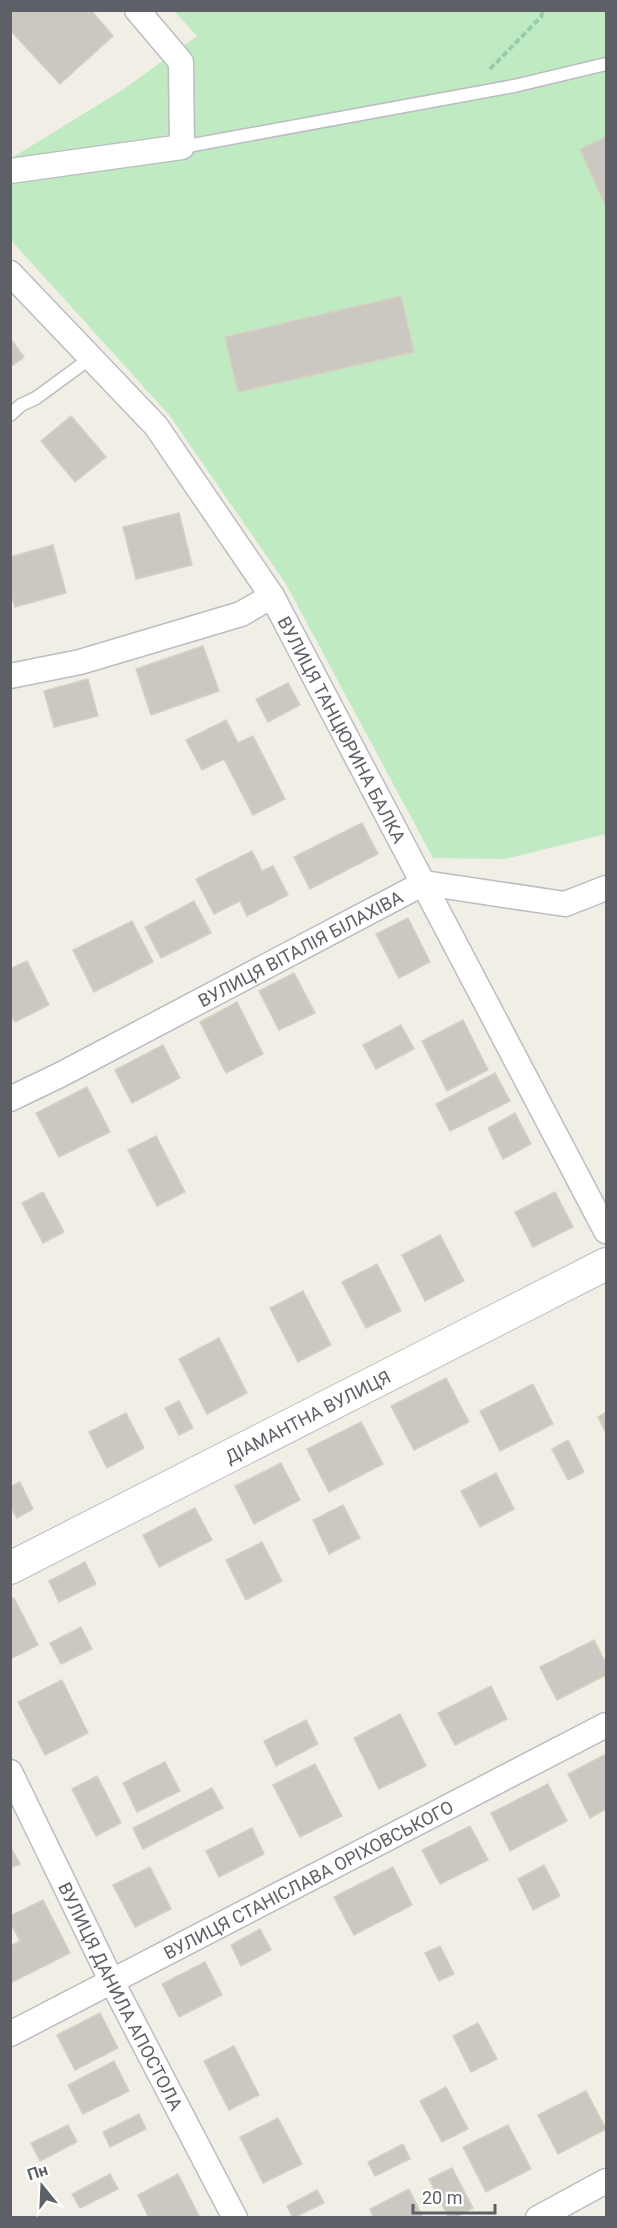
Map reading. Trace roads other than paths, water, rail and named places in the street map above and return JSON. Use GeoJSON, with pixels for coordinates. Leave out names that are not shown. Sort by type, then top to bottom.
{"type":"FeatureCollection","features":[{"type":"Feature","properties":{"kind":"street"},"geometry":{"type":"LineString","coordinates":[[10,171],[182,147],[181,62],[137,10]]}},
{"type":"Feature","properties":{"kind":"street","name":"ВУЛИЦЯ ТАНЦЮРИНА БАЛКА"},"geometry":{"type":"LineString","coordinates":[[10,273],[156,426],[272,596],[606,1231]]}},
{"type":"Feature","properties":{"kind":"street"},"geometry":{"type":"LineString","coordinates":[[10,676],[80,662],[241,614],[272,596]]}},
{"type":"Feature","properties":{"kind":"street","name":"ВУЛИЦЯ ВІТАЛІЯ БІЛАХІВА"},"geometry":{"type":"LineString","coordinates":[[10,1099],[424,884],[566,904],[606,888]]}},
{"type":"Feature","properties":{"kind":"street","name":"ДІАМАНТНА ВУЛИЦЯ"},"geometry":{"type":"LineString","coordinates":[[10,1569],[606,1264]]}},
{"type":"Feature","properties":{"kind":"street","name":"ВУЛИЦЯ СТАНІСЛАВА ОРІХОВСЬКОГО"},"geometry":{"type":"LineString","coordinates":[[10,2034],[606,1725]]}},
{"type":"Feature","properties":{"kind":"street","name":"ВУЛИЦЯ ДАНИЛА АПОСТОЛА"},"geometry":{"type":"LineString","coordinates":[[10,1772],[112,1982],[235,2217]]}},
{"type":"Feature","properties":{"kind":"street"},"geometry":{"type":"LineString","coordinates":[[538,2217],[606,2181]]}},
{"type":"Feature","properties":{"kind":"lane"},"geometry":{"type":"LineString","coordinates":[[182,147],[514,86],[606,64]]}},
{"type":"Feature","properties":{"kind":"lane"},"geometry":{"type":"LineString","coordinates":[[10,415],[16,404],[36,398],[92,357]]}}]}
